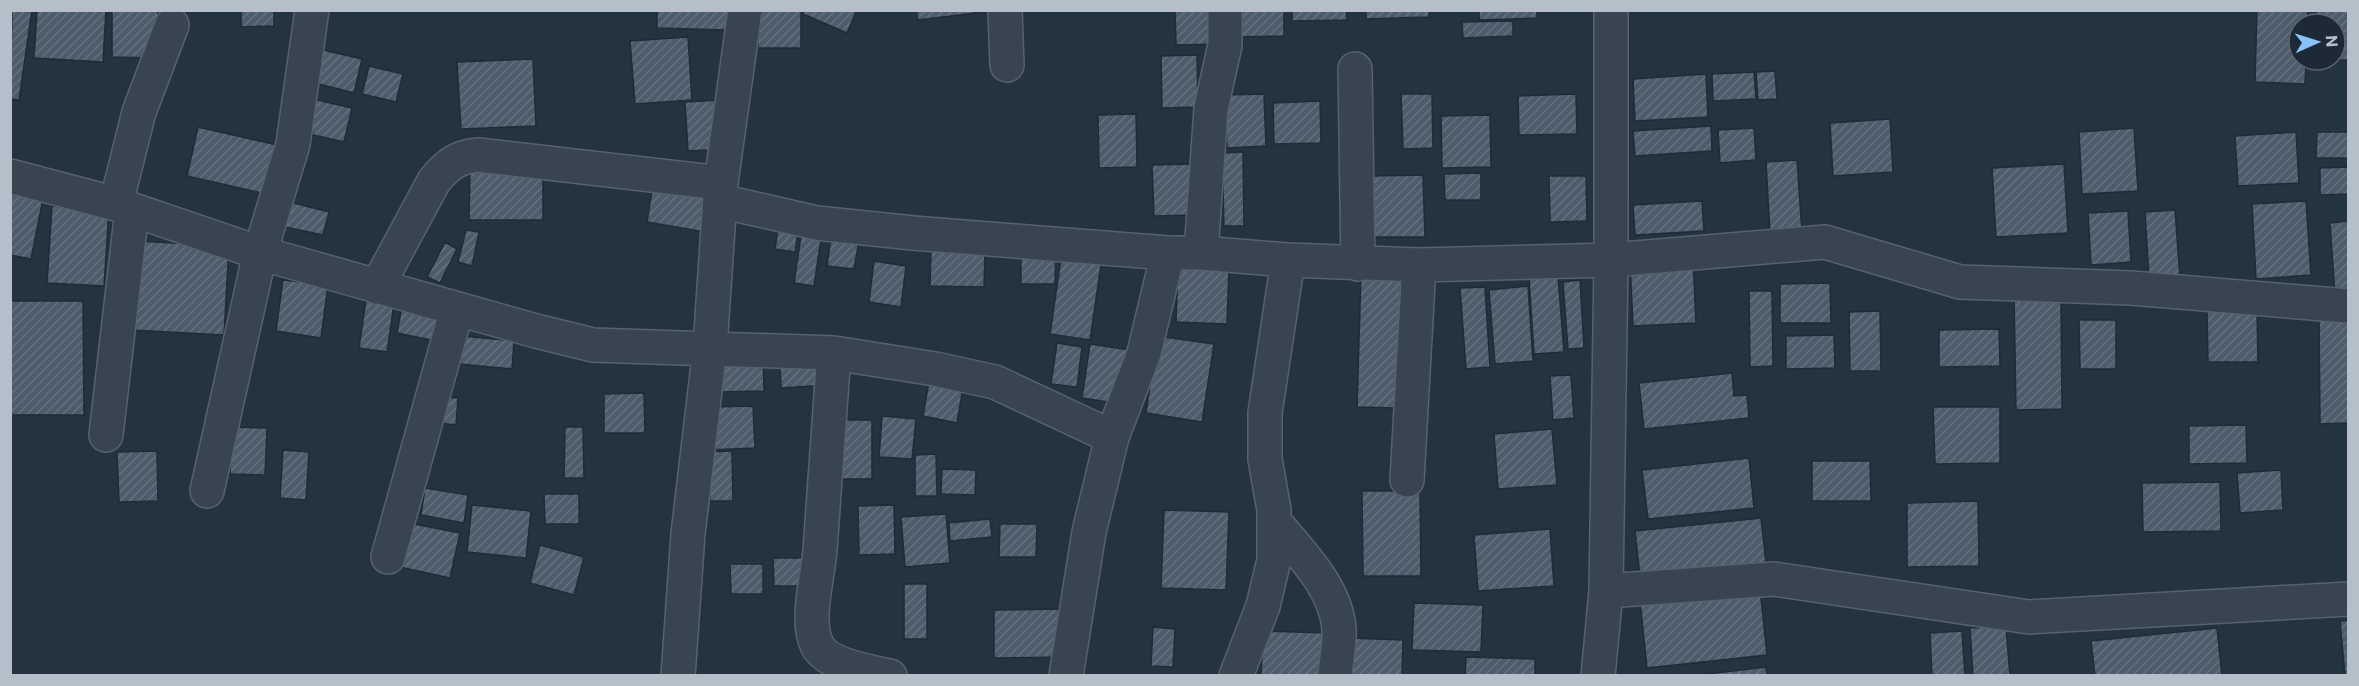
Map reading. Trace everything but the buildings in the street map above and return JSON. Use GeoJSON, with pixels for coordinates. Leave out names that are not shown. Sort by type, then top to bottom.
{"type":"FeatureCollection","features":[{"type":"Feature","properties":{"kind":"street"},"geometry":{"type":"LineString","coordinates":[[207,491],[260,253],[293,144],[312,10]]}},
{"type":"Feature","properties":{"kind":"street"},"geometry":{"type":"LineString","coordinates":[[678,675],[688,534],[710,348],[721,192],[745,10]]}},
{"type":"Feature","properties":{"kind":"street"},"geometry":{"type":"LineString","coordinates":[[1005,10],[1007,65]]}},
{"type":"Feature","properties":{"kind":"street"},"geometry":{"type":"LineString","coordinates":[[1201,253],[1212,108],[1225,45],[1225,10]]}},
{"type":"Feature","properties":{"kind":"street"},"geometry":{"type":"LineString","coordinates":[[1598,675],[1606,591],[1611,260],[1611,10]]}},
{"type":"Feature","properties":{"kind":"street"},"geometry":{"type":"LineString","coordinates":[[106,435],[124,207],[139,112],[172,25]]}},
{"type":"Feature","properties":{"kind":"street"},"geometry":{"type":"LineString","coordinates":[[1355,69],[1358,264]]}},
{"type":"Feature","properties":{"kind":"street"},"geometry":{"type":"LineString","coordinates":[[377,287],[434,181],[446,166],[461,157],[478,155],[721,192],[817,223],[913,233],[1168,253],[1201,253],[1358,264],[1419,265],[1611,260],[1825,242],[1960,282],[2131,288],[2349,306]]}},
{"type":"Feature","properties":{"kind":"street"},"geometry":{"type":"LineString","coordinates":[[10,176],[124,207],[260,253],[377,287],[593,345],[834,353],[935,369],[995,382],[1112,437]]}},
{"type":"Feature","properties":{"kind":"street"},"geometry":{"type":"LineString","coordinates":[[1066,675],[1089,532],[1112,437],[1144,353],[1168,253]]}},
{"type":"Feature","properties":{"kind":"street"},"geometry":{"type":"LineString","coordinates":[[1236,675],[1263,606],[1274,560],[1274,521],[1265,459],[1265,413],[1288,260]]}},
{"type":"Feature","properties":{"kind":"street"},"geometry":{"type":"LineString","coordinates":[[1407,480],[1419,265]]}},
{"type":"Feature","properties":{"kind":"street"},"geometry":{"type":"LineString","coordinates":[[388,557],[457,309]]}},
{"type":"Feature","properties":{"kind":"street"},"geometry":{"type":"LineString","coordinates":[[834,353],[820,553],[811,626],[817,646],[834,661],[870,672],[890,675]]}},
{"type":"Feature","properties":{"kind":"street"},"geometry":{"type":"LineString","coordinates":[[1274,521],[1316,573],[1331,600],[1339,628],[1335,675]]}},
{"type":"Feature","properties":{"kind":"street"},"geometry":{"type":"LineString","coordinates":[[1606,591],[1774,579],[2029,617],[2349,599]]}}]}
